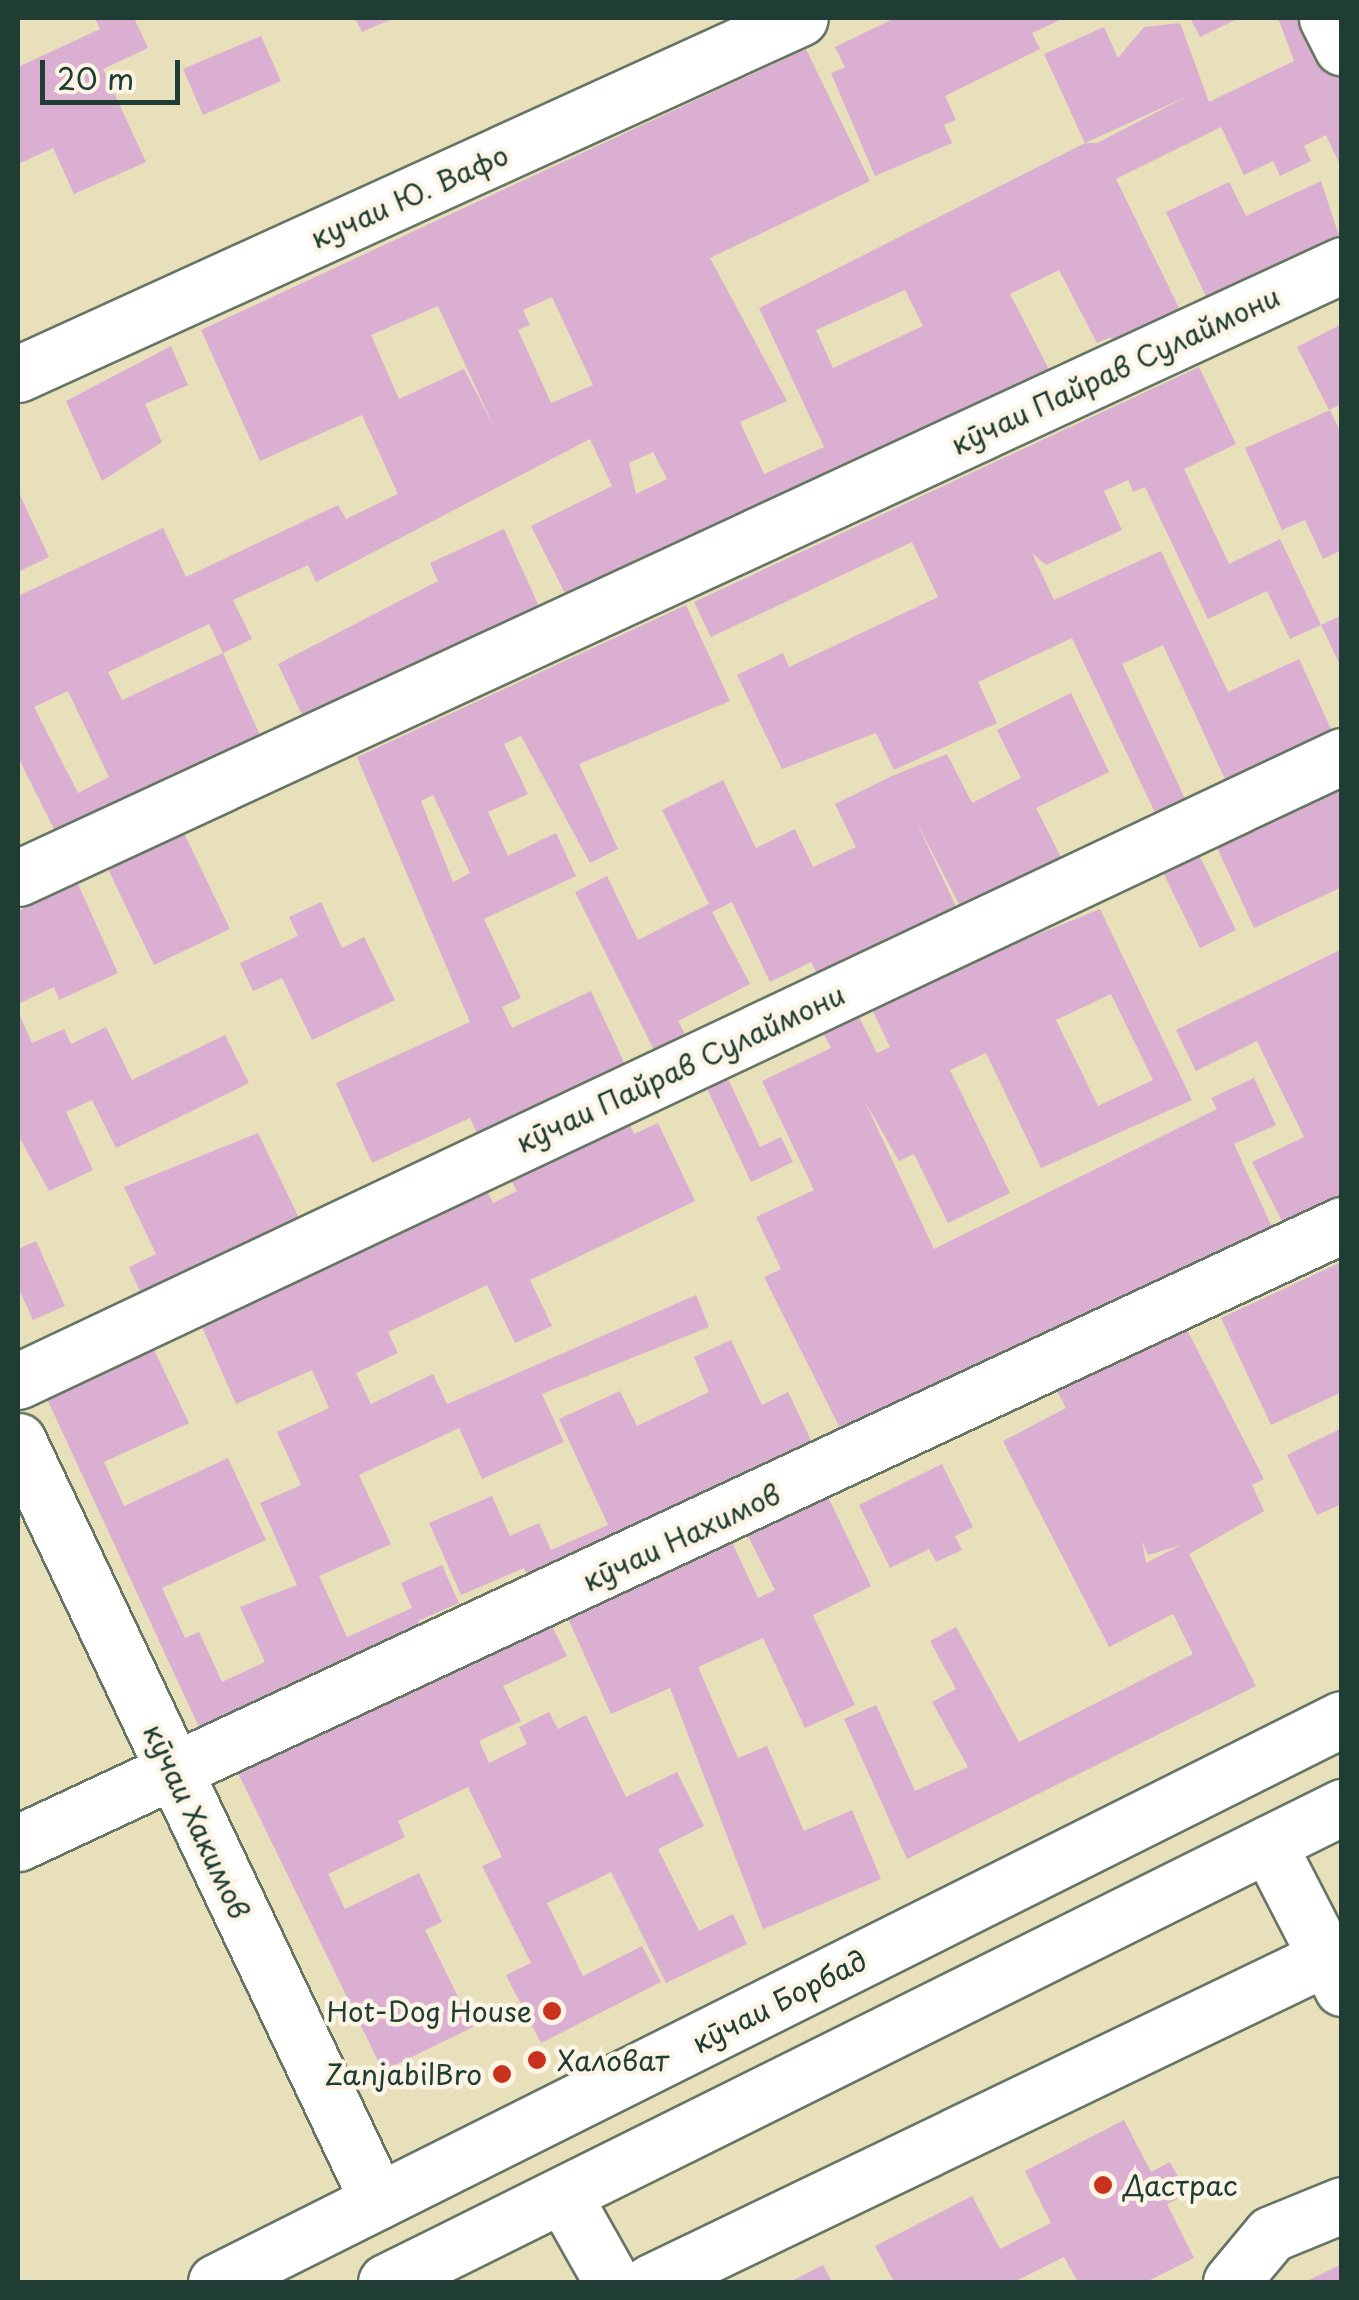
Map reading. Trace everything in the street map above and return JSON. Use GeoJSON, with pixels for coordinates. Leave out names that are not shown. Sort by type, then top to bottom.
{"type":"FeatureCollection","features":[{"type":"Feature","properties":{"kind":"street","name":"кучаи Ю. Вафо"},"geometry":{"type":"LineString","coordinates":[[18,374],[800,18]]}},
{"type":"Feature","properties":{"kind":"street"},"geometry":{"type":"LineString","coordinates":[[1327,18],[1342,48]]}},
{"type":"Feature","properties":{"kind":"street","name":"кӯчаи Пайрав Сулаймони"},"geometry":{"type":"LineString","coordinates":[[18,878],[1342,265]]}},
{"type":"Feature","properties":{"kind":"street","name":"кӯчаи Пайрав Сулаймони"},"geometry":{"type":"LineString","coordinates":[[18,1381],[1342,756]]}},
{"type":"Feature","properties":{"kind":"street","name":"кӯчаи Нахимов"},"geometry":{"type":"LineString","coordinates":[[18,1843],[174,1776],[1342,1225]]}},
{"type":"Feature","properties":{"kind":"street","name":"кӯчаи Хакимов"},"geometry":{"type":"LineString","coordinates":[[18,1441],[378,2201]]}},
{"type":"Feature","properties":{"kind":"street","name":"кӯчаи Борбад"},"geometry":{"type":"LineString","coordinates":[[216,2282],[1342,1720]]}},
{"type":"Feature","properties":{"kind":"street"},"geometry":{"type":"LineString","coordinates":[[386,2282],[1342,1807]]}},
{"type":"Feature","properties":{"kind":"street"},"geometry":{"type":"LineString","coordinates":[[651,2282],[1333,1973],[1268,1844]]}},
{"type":"Feature","properties":{"kind":"street"},"geometry":{"type":"LineString","coordinates":[[563,2195],[612,2282]]}},
{"type":"Feature","properties":{"kind":"street"},"geometry":{"type":"LineString","coordinates":[[1231,2282],[1271,2234],[1342,2205]]}},
{"type":"Feature","properties":{"kind":"building"},"geometry":{"type":"Polygon","coordinates":[[[95,18],[134,18],[148,48],[103,69],[146,162],[74,194],[53,148],[18,164],[18,67],[100,29],[95,18]]]}},
{"type":"Feature","properties":{"kind":"building"},"geometry":{"type":"Polygon","coordinates":[[[355,18],[394,18],[362,32],[355,18]]]}},
{"type":"Feature","properties":{"kind":"building"},"geometry":{"type":"Polygon","coordinates":[[[895,18],[1064,18],[1032,33],[1040,49],[945,96],[956,120],[944,125],[952,143],[875,176],[831,73],[845,67],[835,47],[895,18]]]}},
{"type":"Feature","properties":{"kind":"building"},"geometry":{"type":"Polygon","coordinates":[[[1190,18],[1239,18],[1200,37],[1190,18]]]}},
{"type":"Feature","properties":{"kind":"building"},"geometry":{"type":"Polygon","coordinates":[[[1278,18],[1323,18],[1342,69],[1342,169],[1326,135],[1304,146],[1311,161],[1280,176],[1273,161],[1244,175],[1221,127],[1116,179],[1181,312],[1121,360],[1111,337],[1097,343],[1059,270],[1010,294],[1056,383],[574,611],[531,526],[612,486],[590,439],[316,582],[308,565],[233,600],[252,639],[223,653],[267,751],[63,847],[18,757],[18,596],[163,528],[186,577],[338,505],[346,519],[398,494],[362,415],[260,461],[201,330],[806,49],[870,181],[710,258],[787,401],[740,422],[764,474],[824,447],[759,308],[1085,143],[1044,54],[1104,27],[1118,58],[1144,27],[1180,23],[1209,102],[1294,61],[1278,18]],[[1190,95],[1085,143],[1097,143],[1190,95]],[[905,290],[816,330],[833,368],[923,326],[905,290]],[[552,297],[523,310],[530,325],[518,330],[551,403],[593,385],[552,297]],[[438,306],[371,335],[399,399],[464,369],[495,429],[438,306]],[[653,452],[629,463],[636,494],[667,479],[653,452]],[[209,624],[108,672],[122,700],[223,653],[209,624]],[[68,691],[34,707],[78,793],[109,777],[68,691]]]}},
{"type":"Feature","properties":{"kind":"building"},"geometry":{"type":"Polygon","coordinates":[[[261,36],[281,81],[203,115],[183,69],[261,36]]]}},
{"type":"Feature","properties":{"kind":"building"},"geometry":{"type":"Polygon","coordinates":[[[1321,181],[1342,245],[1211,307],[1166,212],[1229,182],[1246,216],[1321,181]]]}},
{"type":"Feature","properties":{"kind":"building"},"geometry":{"type":"Polygon","coordinates":[[[1342,324],[1342,404],[1329,410],[1297,347],[1342,324]]]}},
{"type":"Feature","properties":{"kind":"building"},"geometry":{"type":"Polygon","coordinates":[[[171,346],[188,385],[145,404],[162,442],[102,481],[66,401],[171,346]]]}},
{"type":"Feature","properties":{"kind":"building"},"geometry":{"type":"Polygon","coordinates":[[[1199,367],[1236,444],[1184,469],[1229,564],[1280,539],[1321,625],[1290,639],[1267,591],[1208,619],[1145,487],[1133,492],[1128,480],[1104,491],[1122,530],[1046,565],[1032,553],[1054,600],[1161,551],[1228,692],[1299,659],[1336,740],[1230,790],[1163,645],[1122,664],[1189,807],[1159,821],[1072,638],[978,682],[997,723],[894,770],[876,733],[782,769],[737,675],[783,653],[789,667],[938,597],[912,542],[711,637],[694,602],[1199,367]]]}},
{"type":"Feature","properties":{"kind":"building"},"geometry":{"type":"Polygon","coordinates":[[[1330,410],[1342,435],[1342,550],[1323,559],[1305,520],[1282,530],[1245,448],[1330,410]]]}},
{"type":"Feature","properties":{"kind":"building"},"geometry":{"type":"Polygon","coordinates":[[[18,491],[49,557],[18,572],[18,491]]]}},
{"type":"Feature","properties":{"kind":"building"},"geometry":{"type":"Polygon","coordinates":[[[504,529],[547,624],[311,734],[278,664],[438,581],[430,563],[504,529]]]}},
{"type":"Feature","properties":{"kind":"building"},"geometry":{"type":"Polygon","coordinates":[[[686,605],[730,701],[579,764],[618,849],[590,863],[521,736],[504,744],[528,794],[488,812],[508,856],[556,833],[576,876],[484,919],[521,998],[502,1007],[512,1028],[591,991],[629,1073],[480,1140],[470,1118],[372,1163],[336,1083],[470,1022],[357,757],[686,605]],[[433,795],[421,801],[453,882],[470,873],[433,795]]]}},
{"type":"Feature","properties":{"kind":"building"},"geometry":{"type":"Polygon","coordinates":[[[1342,615],[1342,669],[1321,625],[1342,615]]]}},
{"type":"Feature","properties":{"kind":"building"},"geometry":{"type":"Polygon","coordinates":[[[1071,693],[1109,772],[1036,808],[1063,861],[963,912],[915,819],[959,913],[820,980],[811,962],[770,982],[732,902],[712,912],[750,984],[678,1021],[689,1042],[658,1058],[575,892],[607,876],[638,940],[709,904],[662,810],[723,780],[756,848],[795,829],[813,867],[856,847],[835,804],[892,776],[947,754],[972,803],[1021,778],[997,730],[1071,693]]]}},
{"type":"Feature","properties":{"kind":"building"},"geometry":{"type":"Polygon","coordinates":[[[1342,772],[1342,887],[1254,928],[1214,841],[1342,772]]]}},
{"type":"Feature","properties":{"kind":"building"},"geometry":{"type":"Polygon","coordinates":[[[184,833],[230,929],[154,965],[108,869],[184,833]]]}},
{"type":"Feature","properties":{"kind":"building"},"geometry":{"type":"Polygon","coordinates":[[[1193,843],[1236,930],[1200,948],[1157,860],[1193,843]]]}},
{"type":"Feature","properties":{"kind":"building"},"geometry":{"type":"Polygon","coordinates":[[[78,884],[118,973],[59,1000],[54,987],[18,1004],[18,911],[78,884]]]}},
{"type":"Feature","properties":{"kind":"building"},"geometry":{"type":"Polygon","coordinates":[[[321,902],[342,948],[364,937],[395,1000],[312,1040],[282,978],[253,991],[240,963],[298,936],[289,917],[321,902]]]}},
{"type":"Feature","properties":{"kind":"building"},"geometry":{"type":"Polygon","coordinates":[[[1100,909],[1192,1100],[1041,1168],[986,1053],[950,1070],[1010,1193],[948,1223],[914,1154],[899,1161],[864,1100],[934,1249],[1217,1109],[1211,1098],[1254,1078],[1276,1125],[1234,1144],[1281,1247],[850,1448],[764,1277],[781,1269],[756,1217],[814,1190],[762,1081],[831,1048],[818,1023],[853,1005],[877,1053],[890,1047],[869,1003],[1100,909]],[[1111,994],[1056,1020],[1098,1106],[1153,1080],[1111,994]]]}},
{"type":"Feature","properties":{"kind":"building"},"geometry":{"type":"Polygon","coordinates":[[[1342,949],[1342,1216],[1292,1241],[1252,1162],[1304,1137],[1257,1041],[1196,1071],[1176,1030],[1342,949]]]}},
{"type":"Feature","properties":{"kind":"building"},"geometry":{"type":"Polygon","coordinates":[[[18,1011],[32,1043],[64,1029],[71,1044],[106,1027],[132,1080],[225,1035],[249,1083],[116,1148],[92,1100],[66,1112],[93,1170],[49,1191],[18,1135],[18,1011]]]}},
{"type":"Feature","properties":{"kind":"building"},"geometry":{"type":"Polygon","coordinates":[[[724,1070],[760,1147],[781,1137],[793,1162],[751,1182],[703,1080],[724,1070]]]}},
{"type":"Feature","properties":{"kind":"building"},"geometry":{"type":"Polygon","coordinates":[[[623,1110],[634,1134],[658,1123],[695,1201],[530,1280],[552,1326],[515,1343],[487,1285],[388,1332],[398,1353],[356,1373],[371,1404],[433,1374],[447,1404],[696,1295],[709,1327],[542,1394],[564,1442],[482,1479],[459,1428],[359,1475],[391,1544],[319,1576],[347,1637],[412,1608],[401,1583],[442,1565],[459,1603],[418,1621],[426,1640],[205,1740],[41,1386],[148,1337],[189,1423],[104,1462],[124,1506],[228,1458],[266,1540],[162,1588],[185,1638],[199,1632],[222,1682],[265,1662],[240,1607],[297,1585],[260,1503],[301,1485],[277,1432],[329,1408],[312,1370],[236,1404],[199,1320],[484,1185],[493,1203],[517,1191],[504,1167],[623,1110]]]}},
{"type":"Feature","properties":{"kind":"building"},"geometry":{"type":"Polygon","coordinates":[[[258,1133],[301,1222],[143,1298],[129,1267],[156,1254],[124,1187],[258,1133]]]}},
{"type":"Feature","properties":{"kind":"building"},"geometry":{"type":"Polygon","coordinates":[[[36,1241],[65,1306],[33,1320],[18,1287],[18,1249],[36,1241]]]}},
{"type":"Feature","properties":{"kind":"building"},"geometry":{"type":"Polygon","coordinates":[[[1339,1263],[1342,1392],[1271,1425],[1221,1318],[1339,1263]]]}},
{"type":"Feature","properties":{"kind":"building"},"geometry":{"type":"Polygon","coordinates":[[[1184,1324],[1264,1479],[1252,1485],[1264,1511],[1189,1554],[1256,1686],[907,1859],[844,1719],[876,1705],[915,1791],[968,1767],[932,1702],[956,1689],[930,1641],[956,1627],[1019,1742],[1193,1654],[1173,1614],[1109,1647],[1003,1441],[1066,1408],[1056,1389],[1184,1324]],[[1142,1541],[1146,1563],[1181,1545],[1148,1555],[1142,1541]]]}},
{"type":"Feature","properties":{"kind":"building"},"geometry":{"type":"Polygon","coordinates":[[[731,1340],[762,1405],[788,1392],[820,1459],[535,1591],[524,1568],[461,1595],[429,1523],[492,1496],[510,1536],[539,1523],[551,1550],[608,1525],[559,1419],[620,1391],[637,1426],[709,1392],[694,1357],[731,1340]]]}},
{"type":"Feature","properties":{"kind":"building"},"geometry":{"type":"Polygon","coordinates":[[[1342,1428],[1342,1504],[1317,1515],[1287,1455],[1342,1428]]]}},
{"type":"Feature","properties":{"kind":"building"},"geometry":{"type":"Polygon","coordinates":[[[942,1464],[973,1527],[955,1536],[962,1550],[936,1562],[929,1549],[890,1568],[859,1505],[942,1464]]]}},
{"type":"Feature","properties":{"kind":"building"},"geometry":{"type":"Polygon","coordinates":[[[827,1495],[871,1586],[813,1615],[855,1705],[805,1728],[763,1638],[698,1667],[738,1758],[767,1746],[804,1831],[852,1810],[881,1879],[763,1929],[670,1688],[611,1714],[565,1612],[730,1538],[758,1598],[775,1590],[747,1534],[827,1495]]]}},
{"type":"Feature","properties":{"kind":"building"},"geometry":{"type":"Polygon","coordinates":[[[548,1618],[567,1656],[503,1686],[521,1721],[479,1741],[489,1763],[527,1744],[519,1727],[549,1712],[558,1729],[586,1715],[626,1797],[677,1772],[704,1826],[658,1849],[699,1931],[733,1914],[747,1944],[666,1983],[611,1872],[547,1903],[583,1976],[642,1946],[661,1982],[541,2043],[506,1975],[531,1963],[482,1866],[502,1857],[468,1787],[398,1821],[405,1837],[328,1874],[345,1909],[419,1873],[442,1922],[425,1930],[473,2027],[383,2071],[238,1773],[548,1618]]]}},
{"type":"Feature","properties":{"kind":"building"},"geometry":{"type":"Polygon","coordinates":[[[1124,2120],[1151,2172],[1170,2162],[1187,2194],[1167,2204],[1194,2258],[1146,2282],[1078,2282],[1064,2257],[1014,2282],[894,2282],[875,2246],[972,2196],[1000,2249],[1051,2223],[1025,2171],[1124,2120]]]}},
{"type":"Feature","properties":{"kind":"building"},"geometry":{"type":"Polygon","coordinates":[[[1342,2264],[1342,2282],[1305,2282],[1342,2264]]]}},
{"type":"Feature","properties":{"kind":"building"},"geometry":{"type":"Polygon","coordinates":[[[823,2265],[832,2282],[790,2282],[823,2265]]]}},
{"type":"Feature","properties":{"kind":"place","name":"Hot-Dog House"},"geometry":{"type":"Point","coordinates":[552,2011]}},
{"type":"Feature","properties":{"kind":"place","name":"Халоват"},"geometry":{"type":"Point","coordinates":[537,2060]}},
{"type":"Feature","properties":{"kind":"place","name":"ZanjabilBro"},"geometry":{"type":"Point","coordinates":[502,2074]}},
{"type":"Feature","properties":{"kind":"place","name":"Дастрас"},"geometry":{"type":"Point","coordinates":[1103,2185]}}]}
